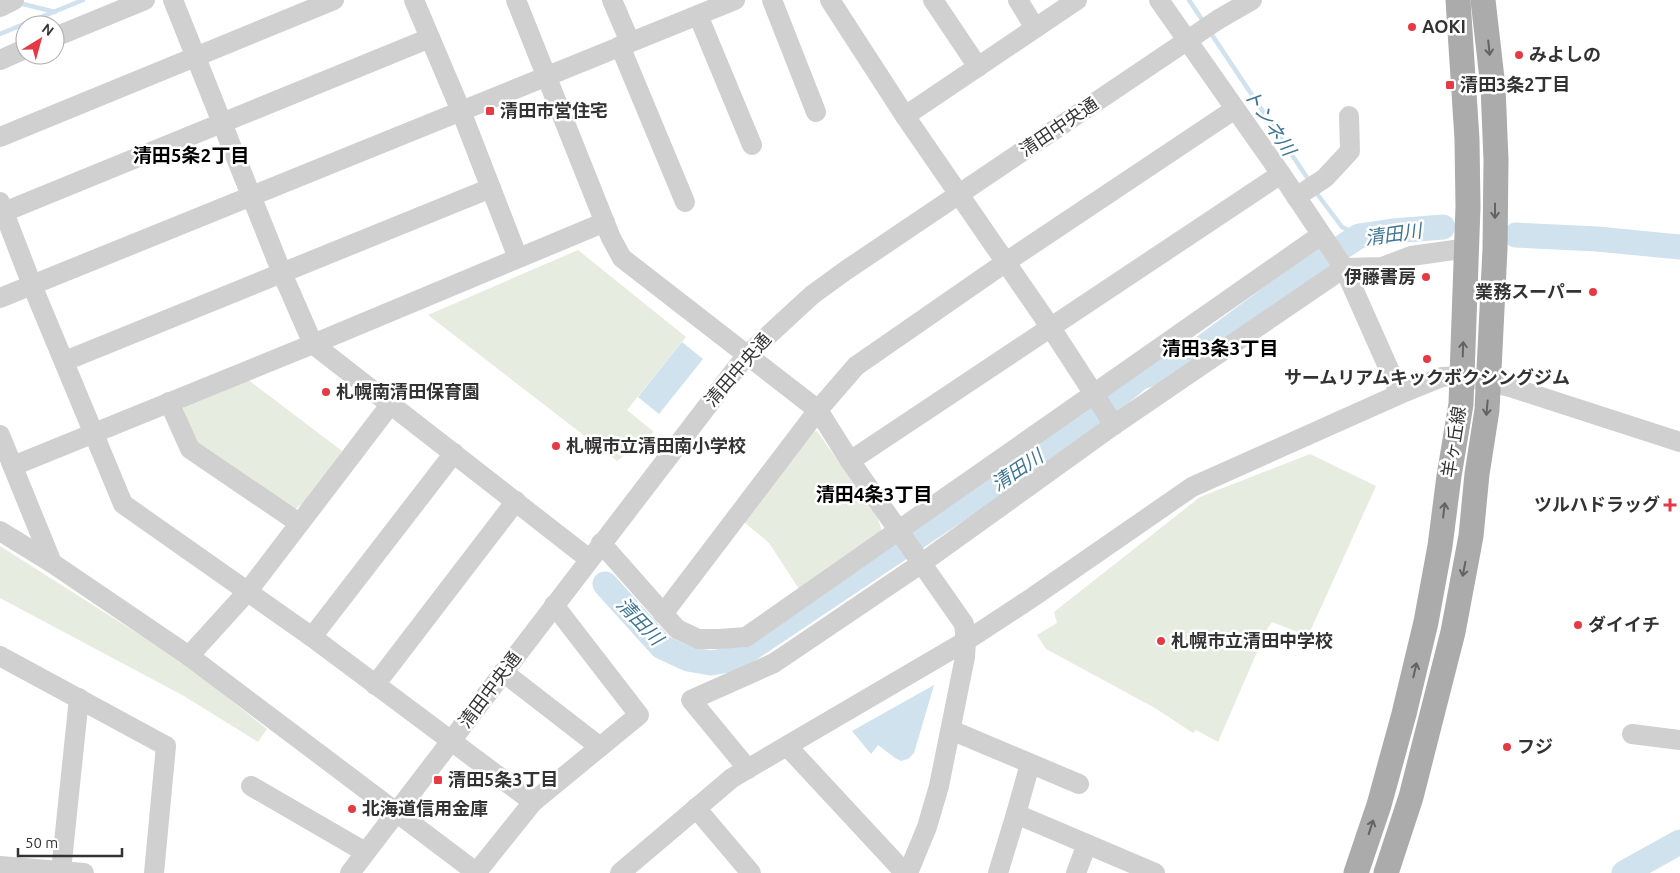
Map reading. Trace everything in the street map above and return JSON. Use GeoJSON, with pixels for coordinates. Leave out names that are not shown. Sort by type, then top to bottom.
{"type":"FeatureCollection","features":[{"type":"Feature","properties":{"kind":"main road","name":"羊ヶ丘線"},"geometry":{"type":"LineString","coordinates":[[1356,873],[1404,714],[1426,622],[1440,546],[1461,404],[1468,248],[1468,139],[1458,0]]}},
{"type":"Feature","properties":{"kind":"main road","name":"羊ヶ丘線"},"geometry":{"type":"LineString","coordinates":[[1386,873],[1411,797],[1452,632],[1471,536],[1487,410],[1495,249],[1496,160],[1493,87],[1483,0]]}},
{"type":"Feature","properties":{"kind":"street"},"geometry":{"type":"LineString","coordinates":[[65,33],[145,0]]}},
{"type":"Feature","properties":{"kind":"street"},"geometry":{"type":"LineString","coordinates":[[173,0],[282,274],[313,344],[516,501],[595,551],[677,629],[698,639],[746,637],[901,533],[1096,397],[1333,252],[1382,268],[1411,256],[1468,248]]}},
{"type":"Feature","properties":{"kind":"street"},"geometry":{"type":"LineString","coordinates":[[0,137],[334,0]]}},
{"type":"Feature","properties":{"kind":"street"},"geometry":{"type":"LineString","coordinates":[[414,0],[461,111],[518,258]]}},
{"type":"Feature","properties":{"kind":"street"},"geometry":{"type":"LineString","coordinates":[[516,0],[605,222],[622,258],[818,410],[850,461],[964,624],[965,657],[940,786],[928,827],[906,873],[787,746]]}},
{"type":"Feature","properties":{"kind":"street"},"geometry":{"type":"LineString","coordinates":[[612,0],[625,44],[685,202]]}},
{"type":"Feature","properties":{"kind":"street"},"geometry":{"type":"LineString","coordinates":[[0,298],[735,0]]}},
{"type":"Feature","properties":{"kind":"street"},"geometry":{"type":"LineString","coordinates":[[772,0],[816,112]]}},
{"type":"Feature","properties":{"kind":"street"},"geometry":{"type":"LineString","coordinates":[[830,0],[905,116],[1052,328],[1112,422]]}},
{"type":"Feature","properties":{"kind":"street"},"geometry":{"type":"LineString","coordinates":[[933,0],[978,66]]}},
{"type":"Feature","properties":{"kind":"street"},"geometry":{"type":"LineString","coordinates":[[1018,0],[1035,28]]}},
{"type":"Feature","properties":{"kind":"street"},"geometry":{"type":"LineString","coordinates":[[905,116],[1077,0]]}},
{"type":"Feature","properties":{"kind":"street"},"geometry":{"type":"LineString","coordinates":[[1159,0],[1192,37],[1235,109],[1281,174],[1310,188],[1333,252],[1400,394]]}},
{"type":"Feature","properties":{"kind":"street","name":"清田中央通"},"geometry":{"type":"LineString","coordinates":[[350,873],[747,355],[812,295],[1192,37],[1226,10],[1252,0]]}},
{"type":"Feature","properties":{"kind":"street"},"geometry":{"type":"LineString","coordinates":[[698,16],[752,145]]}},
{"type":"Feature","properties":{"kind":"street"},"geometry":{"type":"LineString","coordinates":[[430,38],[222,122],[2,207],[32,285],[123,504],[312,637],[533,802]]}},
{"type":"Feature","properties":{"kind":"street"},"geometry":{"type":"LineString","coordinates":[[0,60],[15,54]]}},
{"type":"Feature","properties":{"kind":"street"},"geometry":{"type":"LineString","coordinates":[[663,614],[818,410],[856,366],[1006,262],[1235,109]]}},
{"type":"Feature","properties":{"kind":"street"},"geometry":{"type":"LineString","coordinates":[[1310,188],[1350,151],[1350,116]]}},
{"type":"Feature","properties":{"kind":"street"},"geometry":{"type":"LineString","coordinates":[[850,461],[1281,174]]}},
{"type":"Feature","properties":{"kind":"street"},"geometry":{"type":"LineString","coordinates":[[65,361],[491,188]]}},
{"type":"Feature","properties":{"kind":"street"},"geometry":{"type":"LineString","coordinates":[[13,466],[313,344],[605,222]]}},
{"type":"Feature","properties":{"kind":"street"},"geometry":{"type":"LineString","coordinates":[[748,769],[691,700],[774,663],[1112,422],[1333,252]]}},
{"type":"Feature","properties":{"kind":"street"},"geometry":{"type":"LineString","coordinates":[[628,870],[732,778],[966,641],[1192,487],[1400,394],[1442,377],[1462,376],[1488,381],[1680,442]]}},
{"type":"Feature","properties":{"kind":"street"},"geometry":{"type":"LineString","coordinates":[[169,402],[190,449],[300,523]]}},
{"type":"Feature","properties":{"kind":"street"},"geometry":{"type":"LineString","coordinates":[[189,656],[248,591],[390,405]]}},
{"type":"Feature","properties":{"kind":"street"},"geometry":{"type":"LineString","coordinates":[[0,435],[52,563]]}},
{"type":"Feature","properties":{"kind":"street"},"geometry":{"type":"LineString","coordinates":[[312,637],[454,453]]}},
{"type":"Feature","properties":{"kind":"street"},"geometry":{"type":"LineString","coordinates":[[375,685],[516,501]]}},
{"type":"Feature","properties":{"kind":"street"},"geometry":{"type":"LineString","coordinates":[[0,531],[52,563],[189,656],[477,873],[533,802],[639,715],[554,605]]}},
{"type":"Feature","properties":{"kind":"street"},"geometry":{"type":"LineString","coordinates":[[0,656],[166,746],[154,873]]}},
{"type":"Feature","properties":{"kind":"street"},"geometry":{"type":"LineString","coordinates":[[503,672],[600,747]]}},
{"type":"Feature","properties":{"kind":"street"},"geometry":{"type":"LineString","coordinates":[[0,866],[72,872],[79,698]]}},
{"type":"Feature","properties":{"kind":"street"},"geometry":{"type":"LineString","coordinates":[[951,730],[1079,784]]}},
{"type":"Feature","properties":{"kind":"street"},"geometry":{"type":"LineString","coordinates":[[1632,734],[1680,740]]}},
{"type":"Feature","properties":{"kind":"street"},"geometry":{"type":"LineString","coordinates":[[998,873],[1030,764]]}},
{"type":"Feature","properties":{"kind":"street"},"geometry":{"type":"LineString","coordinates":[[251,786],[365,852]]}},
{"type":"Feature","properties":{"kind":"street"},"geometry":{"type":"LineString","coordinates":[[696,808],[751,873]]}},
{"type":"Feature","properties":{"kind":"street"},"geometry":{"type":"LineString","coordinates":[[1016,814],[1155,873]]}},
{"type":"Feature","properties":{"kind":"street"},"geometry":{"type":"LineString","coordinates":[[1076,873],[1087,844]]}},
{"type":"Feature","properties":{"kind":"shaded area"},"geometry":{"type":"Polygon","coordinates":[[[578,250],[686,337],[627,410],[654,432],[617,461],[428,315],[578,250]]]}},
{"type":"Feature","properties":{"kind":"shaded area"},"geometry":{"type":"Polygon","coordinates":[[[247,379],[342,451],[303,503],[294,510],[197,445],[183,408],[186,404],[247,379]]]}},
{"type":"Feature","properties":{"kind":"shaded area"},"geometry":{"type":"Polygon","coordinates":[[[817,431],[877,516],[882,531],[799,589],[769,543],[744,522],[812,432],[817,431]]]}},
{"type":"Feature","properties":{"kind":"shaded area"},"geometry":{"type":"Polygon","coordinates":[[[1310,454],[1376,486],[1308,636],[1272,622],[1267,629],[1218,742],[1196,730],[1193,733],[1155,708],[1046,649],[1037,635],[1057,623],[1054,612],[1200,497],[1310,454]]]}},
{"type":"Feature","properties":{"kind":"shaded area"},"geometry":{"type":"Polygon","coordinates":[[[0,546],[184,663],[267,729],[258,742],[184,696],[0,598],[0,546]]]}},
{"type":"Feature","properties":{"kind":"water"},"geometry":{"type":"Polygon","coordinates":[[[682,342],[703,359],[659,414],[638,397],[682,342]]]}},
{"type":"Feature","properties":{"kind":"water"},"geometry":{"type":"Polygon","coordinates":[[[934,685],[914,753],[908,759],[901,761],[878,745],[871,754],[852,731],[934,685]]]}},
{"type":"Feature","properties":{"kind":"waterway","name":"トンネ川"},"geometry":{"type":"LineString","coordinates":[[0,34],[83,0]]}},
{"type":"Feature","properties":{"kind":"waterway","name":"トンネ川"},"geometry":{"type":"LineString","coordinates":[[1189,0],[1205,24]]}},
{"type":"Feature","properties":{"kind":"waterway"},"geometry":{"type":"LineString","coordinates":[[19,3],[55,12]]}},
{"type":"Feature","properties":{"kind":"waterway","name":"トンネ川"},"geometry":{"type":"LineString","coordinates":[[1210,32],[1310,182]]}},
{"type":"Feature","properties":{"kind":"waterway","name":"トンネ川"},"geometry":{"type":"LineString","coordinates":[[1315,191],[1342,227],[1359,236]]}},
{"type":"Feature","properties":{"kind":"waterway","name":"清田川"},"geometry":{"type":"LineString","coordinates":[[605,584],[662,647],[688,659],[711,663],[735,659],[1075,431],[1139,378],[1182,363],[1318,263],[1359,236],[1443,227]]}},
{"type":"Feature","properties":{"kind":"waterway","name":"清田川"},"geometry":{"type":"LineString","coordinates":[[1516,235],[1597,239],[1680,247]]}},
{"type":"Feature","properties":{"kind":"waterway"},"geometry":{"type":"LineString","coordinates":[[1624,873],[1680,842]]}},
{"type":"Feature","properties":{"kind":"place","name":"AOKI"},"geometry":{"type":"Point","coordinates":[1412,27]}},
{"type":"Feature","properties":{"kind":"place","name":"みよしの"},"geometry":{"type":"Point","coordinates":[1519,55]}},
{"type":"Feature","properties":{"kind":"place","name":"清田3条2丁目"},"geometry":{"type":"Point","coordinates":[1450,85]}},
{"type":"Feature","properties":{"kind":"place","name":"清田市営住宅"},"geometry":{"type":"Point","coordinates":[490,111]}},
{"type":"Feature","properties":{"kind":"place","name":"伊藤書房"},"geometry":{"type":"Point","coordinates":[1426,277]}},
{"type":"Feature","properties":{"kind":"place","name":"業務スーパー"},"geometry":{"type":"Point","coordinates":[1593,292]}},
{"type":"Feature","properties":{"kind":"place","name":"サームリアムキックボクシングジム"},"geometry":{"type":"Point","coordinates":[1427,359]}},
{"type":"Feature","properties":{"kind":"place","name":"札幌南清田保育園"},"geometry":{"type":"Point","coordinates":[326,392]}},
{"type":"Feature","properties":{"kind":"place","name":"札幌市立清田南小学校"},"geometry":{"type":"Point","coordinates":[556,446]}},
{"type":"Feature","properties":{"kind":"place","name":"ツルハドラッグ"},"geometry":{"type":"Point","coordinates":[1670,505]}},
{"type":"Feature","properties":{"kind":"place","name":"ダイイチ"},"geometry":{"type":"Point","coordinates":[1578,625]}},
{"type":"Feature","properties":{"kind":"place","name":"札幌市立清田中学校"},"geometry":{"type":"Point","coordinates":[1161,641]}},
{"type":"Feature","properties":{"kind":"place","name":"フジ"},"geometry":{"type":"Point","coordinates":[1507,747]}},
{"type":"Feature","properties":{"kind":"place","name":"清田5条3丁目"},"geometry":{"type":"Point","coordinates":[438,780]}},
{"type":"Feature","properties":{"kind":"place","name":"北海道信用金庫"},"geometry":{"type":"Point","coordinates":[352,809]}},
{"type":"Feature","properties":{"kind":"district","name":"清田5条2丁目"},"geometry":{"type":"Point","coordinates":[191,155]}},
{"type":"Feature","properties":{"kind":"district","name":"清田3条3丁目"},"geometry":{"type":"Point","coordinates":[1220,348]}},
{"type":"Feature","properties":{"kind":"district","name":"清田4条3丁目"},"geometry":{"type":"Point","coordinates":[874,494]}}]}
